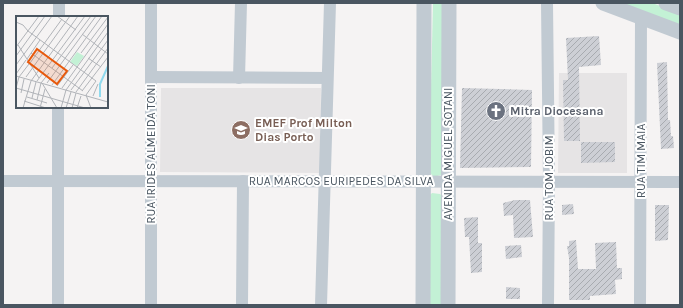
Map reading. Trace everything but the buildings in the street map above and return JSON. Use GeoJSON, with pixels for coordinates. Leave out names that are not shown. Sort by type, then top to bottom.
{"type":"FeatureCollection","features":[{"type":"Feature","properties":{"kind":"street"},"geometry":{"type":"LineString","coordinates":[[58,16],[59,3]]}},
{"type":"Feature","properties":{"kind":"street","name":"RUA IRIDES ALMEIDA TONI"},"geometry":{"type":"LineString","coordinates":[[151,3],[151,305]]}},
{"type":"Feature","properties":{"kind":"street"},"geometry":{"type":"LineString","coordinates":[[239,78],[241,3]]}},
{"type":"Feature","properties":{"kind":"street"},"geometry":{"type":"LineString","coordinates":[[321,305],[330,3]]}},
{"type":"Feature","properties":{"kind":"street","name":"AVENIDA MIGUEL SOTANI"},"geometry":{"type":"LineString","coordinates":[[423,305],[424,3]]}},
{"type":"Feature","properties":{"kind":"street","name":"AVENIDA MIGUEL SOTANI"},"geometry":{"type":"LineString","coordinates":[[448,305],[449,3]]}},
{"type":"Feature","properties":{"kind":"street","name":"RUA TOM JOBIM"},"geometry":{"type":"LineString","coordinates":[[546,3],[549,181],[548,305]]}},
{"type":"Feature","properties":{"kind":"street"},"geometry":{"type":"LineString","coordinates":[[603,3],[680,32]]}},
{"type":"Feature","properties":{"kind":"street"},"geometry":{"type":"LineString","coordinates":[[666,3],[680,8]]}},
{"type":"Feature","properties":{"kind":"street","name":"RUA TIM MAIA"},"geometry":{"type":"LineString","coordinates":[[640,305],[641,17]]}},
{"type":"Feature","properties":{"kind":"street"},"geometry":{"type":"LineString","coordinates":[[151,77],[328,78]]}},
{"type":"Feature","properties":{"kind":"street"},"geometry":{"type":"LineString","coordinates":[[58,108],[58,305]]}},
{"type":"Feature","properties":{"kind":"street","name":"RUA MARCOS EURIPEDES DA SILVA"},"geometry":{"type":"LineString","coordinates":[[3,181],[680,182]]}},
{"type":"Feature","properties":{"kind":"street"},"geometry":{"type":"LineString","coordinates":[[242,305],[243,181]]}},
{"type":"Feature","properties":{"kind":"shaded area"},"geometry":{"type":"Polygon","coordinates":[[[559,73],[627,73],[627,173],[558,173],[559,73]]]}},
{"type":"Feature","properties":{"kind":"shaded area","name":"EMEF Prof Milton Dias Porto"},"geometry":{"type":"Polygon","coordinates":[[[161,88],[321,88],[320,173],[160,172],[161,88]]]}},
{"type":"Feature","properties":{"kind":"green space"},"geometry":{"type":"Polygon","coordinates":[[[433,3],[446,3],[441,175],[434,177],[429,172],[433,3]]]}},
{"type":"Feature","properties":{"kind":"green space"},"geometry":{"type":"Polygon","coordinates":[[[615,3],[652,3],[680,13],[680,28],[615,3]]]}},
{"type":"Feature","properties":{"kind":"green space"},"geometry":{"type":"Polygon","coordinates":[[[432,193],[440,194],[443,197],[444,305],[427,305],[429,196],[432,193]]]}},
{"type":"Feature","properties":{"kind":"place","name":"Mitra Diocesana"},"geometry":{"type":"Point","coordinates":[496,111]}},
{"type":"Feature","properties":{"kind":"place","name":"EMEF Prof Milton Dias Porto"},"geometry":{"type":"Point","coordinates":[241,130]}}]}
